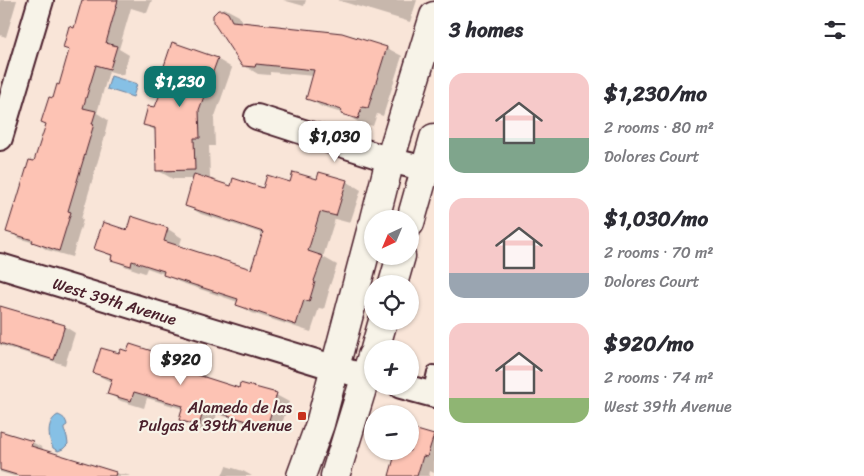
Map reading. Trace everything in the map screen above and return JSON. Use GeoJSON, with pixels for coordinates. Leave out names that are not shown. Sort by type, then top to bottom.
{"type":"FeatureCollection","features":[{"type":"Feature","properties":{"kind":"main road"},"geometry":{"type":"LineString","coordinates":[[377,210],[390,160],[434,16]]}},
{"type":"Feature","properties":{"kind":"main road"},"geometry":{"type":"LineString","coordinates":[[415,210],[430,170],[434,138]]}},
{"type":"Feature","properties":{"kind":"main road"},"geometry":{"type":"LineString","coordinates":[[301,476],[320,424],[364,257]]}},
{"type":"Feature","properties":{"kind":"main road"},"geometry":{"type":"LineString","coordinates":[[335,476],[364,389]]}},
{"type":"Feature","properties":{"kind":"street"},"geometry":{"type":"LineString","coordinates":[[0,138],[41,0]]}},
{"type":"Feature","properties":{"kind":"street"},"geometry":{"type":"LineString","coordinates":[[257,117],[390,160],[430,170]]}},
{"type":"Feature","properties":{"kind":"street","name":"West 39th Avenue"},"geometry":{"type":"LineString","coordinates":[[0,266],[335,367],[364,370]]}},
{"type":"Feature","properties":{"kind":"street"},"geometry":{"type":"LineString","coordinates":[[419,387],[432,387]]}},
{"type":"Feature","properties":{"kind":"water"},"geometry":{"type":"Polygon","coordinates":[[[111,76],[137,84],[133,97],[107,89],[111,76]]]}},
{"type":"Feature","properties":{"kind":"water"},"geometry":{"type":"Polygon","coordinates":[[[58,415],[64,418],[67,423],[64,430],[68,444],[58,451],[51,444],[49,430],[51,421],[58,415]]]}},
{"type":"Feature","properties":{"kind":"building"},"geometry":{"type":"Polygon","coordinates":[[[82,0],[118,0],[106,43],[117,46],[110,69],[96,65],[83,108],[96,111],[92,124],[94,124],[68,211],[71,212],[59,251],[32,242],[33,240],[6,232],[29,160],[34,161],[46,124],[41,122],[49,97],[53,98],[57,84],[59,85],[69,50],[63,48],[69,26],[74,28],[82,0]]]}},
{"type":"Feature","properties":{"kind":"building"},"geometry":{"type":"Polygon","coordinates":[[[218,10],[228,13],[232,21],[342,33],[387,47],[368,108],[362,107],[358,119],[341,114],[342,110],[306,99],[314,70],[256,64],[255,67],[242,66],[213,22],[213,15],[218,10]]]}},
{"type":"Feature","properties":{"kind":"building"},"geometry":{"type":"Polygon","coordinates":[[[172,42],[218,58],[199,110],[200,138],[194,138],[195,170],[156,171],[155,128],[143,125],[148,106],[155,107],[170,68],[164,66],[172,42]]]}},
{"type":"Feature","properties":{"kind":"building"},"geometry":{"type":"Polygon","coordinates":[[[293,172],[317,179],[319,172],[347,180],[336,216],[320,212],[308,251],[323,256],[309,302],[304,300],[296,325],[236,305],[238,299],[163,275],[164,271],[132,261],[131,266],[111,260],[112,255],[94,249],[103,222],[127,230],[131,216],[168,228],[164,241],[251,269],[263,232],[185,206],[194,174],[231,186],[233,178],[263,188],[267,175],[290,182],[293,172]]]}},
{"type":"Feature","properties":{"kind":"building"},"geometry":{"type":"Polygon","coordinates":[[[0,306],[65,325],[54,360],[0,343],[0,306]]]}},
{"type":"Feature","properties":{"kind":"building"},"geometry":{"type":"Polygon","coordinates":[[[130,344],[177,359],[176,363],[196,370],[195,374],[239,388],[240,383],[277,393],[267,427],[204,408],[199,426],[179,420],[183,406],[134,392],[131,401],[107,394],[112,379],[93,373],[101,348],[119,353],[121,349],[127,351],[130,344]]]}},
{"type":"Feature","properties":{"kind":"building"},"geometry":{"type":"Polygon","coordinates":[[[0,431],[33,441],[31,446],[116,472],[115,476],[20,476],[0,470],[0,431]]]}},
{"type":"Feature","properties":{"kind":"building"},"geometry":{"type":"Polygon","coordinates":[[[419,431],[434,435],[427,457],[423,456],[417,476],[389,476],[393,460],[419,460],[419,431]]]}},
{"type":"Feature","properties":{"kind":"place","name":"Alameda de las Pulgas & 39th Avenue"},"geometry":{"type":"Point","coordinates":[302,416]}}]}
